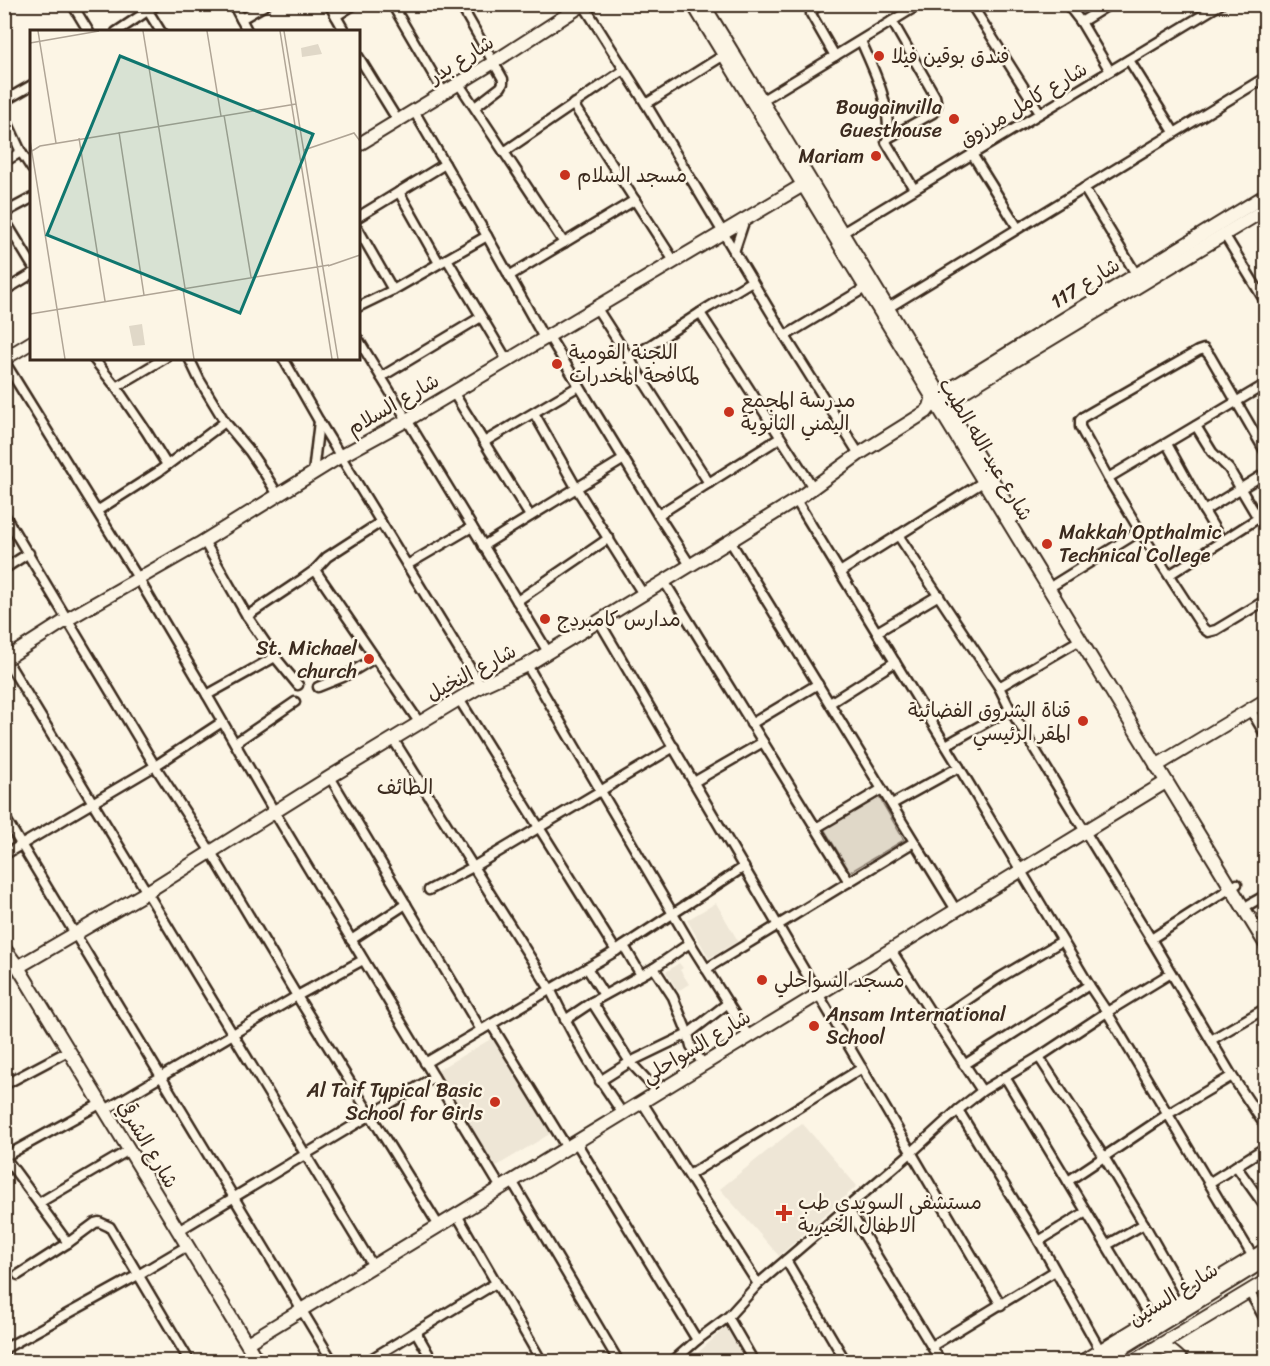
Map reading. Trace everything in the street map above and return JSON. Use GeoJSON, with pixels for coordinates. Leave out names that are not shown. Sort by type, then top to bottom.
{"type":"FeatureCollection","features":[{"type":"Feature","properties":{"kind":"street"},"geometry":{"type":"LineString","coordinates":[[72,4],[88,30]]}},
{"type":"Feature","properties":{"kind":"street"},"geometry":{"type":"LineString","coordinates":[[119,30],[158,4]]}},
{"type":"Feature","properties":{"kind":"street"},"geometry":{"type":"LineString","coordinates":[[232,4],[247,30]]}},
{"type":"Feature","properties":{"kind":"street"},"geometry":{"type":"LineString","coordinates":[[241,19],[267,4]]}},
{"type":"Feature","properties":{"kind":"street"},"geometry":{"type":"LineString","coordinates":[[329,4],[344,30]]}},
{"type":"Feature","properties":{"kind":"street"},"geometry":{"type":"LineString","coordinates":[[336,16],[355,4]]}},
{"type":"Feature","properties":{"kind":"street"},"geometry":{"type":"LineString","coordinates":[[392,4],[444,93]]}},
{"type":"Feature","properties":{"kind":"street"},"geometry":{"type":"LineString","coordinates":[[460,4],[503,79],[503,84],[475,107]]}},
{"type":"Feature","properties":{"kind":"street","name":"شارع عبد الله الطيب"},"geometry":{"type":"LineString","coordinates":[[693,4],[724,56],[842,233],[888,308],[937,403],[983,482],[1012,521],[1080,640],[1160,764]]}},
{"type":"Feature","properties":{"kind":"street","name":"شارع عبد الله الطيب"},"geometry":{"type":"LineString","coordinates":[[703,4],[762,101],[865,288],[1012,521],[1055,584],[1169,780],[1234,886],[1266,945]]}},
{"type":"Feature","properties":{"kind":"street"},"geometry":{"type":"LineString","coordinates":[[762,101],[920,4]]}},
{"type":"Feature","properties":{"kind":"street"},"geometry":{"type":"LineString","coordinates":[[971,4],[1040,113]]}},
{"type":"Feature","properties":{"kind":"street"},"geometry":{"type":"LineString","coordinates":[[1067,4],[1110,71]]}},
{"type":"Feature","properties":{"kind":"street"},"geometry":{"type":"LineString","coordinates":[[1080,22],[1110,4]]}},
{"type":"Feature","properties":{"kind":"street","name":"شارع كامل مرزوق"},"geometry":{"type":"LineString","coordinates":[[842,233],[1221,4]]}},
{"type":"Feature","properties":{"kind":"street"},"geometry":{"type":"LineString","coordinates":[[583,5],[646,104],[785,336],[859,454]]}},
{"type":"Feature","properties":{"kind":"street","name":"شارع بدر"},"geometry":{"type":"LineString","coordinates":[[360,144],[583,5]]}},
{"type":"Feature","properties":{"kind":"street"},"geometry":{"type":"LineString","coordinates":[[815,6],[811,14],[835,57]]}},
{"type":"Feature","properties":{"kind":"street"},"geometry":{"type":"LineString","coordinates":[[148,11],[160,30]]}},
{"type":"Feature","properties":{"kind":"street"},"geometry":{"type":"LineString","coordinates":[[888,138],[933,113],[937,105],[935,96],[892,21]]}},
{"type":"Feature","properties":{"kind":"street"},"geometry":{"type":"LineString","coordinates":[[861,41],[885,101],[889,126],[886,142],[914,189]]}},
{"type":"Feature","properties":{"kind":"street"},"geometry":{"type":"LineString","coordinates":[[646,104],[724,56]]}},
{"type":"Feature","properties":{"kind":"street"},"geometry":{"type":"LineString","coordinates":[[360,59],[398,121]]}},
{"type":"Feature","properties":{"kind":"street"},"geometry":{"type":"LineString","coordinates":[[1129,60],[1174,132]]}},
{"type":"Feature","properties":{"kind":"street"},"geometry":{"type":"LineString","coordinates":[[504,152],[624,70]]}},
{"type":"Feature","properties":{"kind":"street"},"geometry":{"type":"LineString","coordinates":[[888,308],[1266,77]]}},
{"type":"Feature","properties":{"kind":"street"},"geometry":{"type":"LineString","coordinates":[[459,84],[564,243]]}},
{"type":"Feature","properties":{"kind":"street"},"geometry":{"type":"LineString","coordinates":[[4,101],[30,86]]}},
{"type":"Feature","properties":{"kind":"street"},"geometry":{"type":"LineString","coordinates":[[573,104],[674,261]]}},
{"type":"Feature","properties":{"kind":"street"},"geometry":{"type":"LineString","coordinates":[[414,111],[509,276],[690,565]]}},
{"type":"Feature","properties":{"kind":"street"},"geometry":{"type":"LineString","coordinates":[[4,115],[30,166]]}},
{"type":"Feature","properties":{"kind":"street"},"geometry":{"type":"LineString","coordinates":[[4,162],[21,152]]}},
{"type":"Feature","properties":{"kind":"street"},"geometry":{"type":"LineString","coordinates":[[972,154],[1018,228]]}},
{"type":"Feature","properties":{"kind":"street"},"geometry":{"type":"LineString","coordinates":[[360,216],[445,165]]}},
{"type":"Feature","properties":{"kind":"street","name":"شارع السلام"},"geometry":{"type":"LineString","coordinates":[[5,658],[204,541],[340,456],[407,420],[806,182]]}},
{"type":"Feature","properties":{"kind":"street"},"geometry":{"type":"LineString","coordinates":[[1084,188],[1137,274]]}},
{"type":"Feature","properties":{"kind":"street"},"geometry":{"type":"LineString","coordinates":[[399,192],[507,360]]}},
{"type":"Feature","properties":{"kind":"street","name":"شارع 117"},"geometry":{"type":"LineString","coordinates":[[937,403],[1224,234],[1266,195]]}},
{"type":"Feature","properties":{"kind":"street"},"geometry":{"type":"LineString","coordinates":[[4,213],[30,199]]}},
{"type":"Feature","properties":{"kind":"street"},"geometry":{"type":"LineString","coordinates":[[509,276],[635,200]]}},
{"type":"Feature","properties":{"kind":"street","name":"شارع 117"},"geometry":{"type":"LineString","coordinates":[[937,403],[1137,274],[1243,216],[1266,209]]}},
{"type":"Feature","properties":{"kind":"street"},"geometry":{"type":"LineString","coordinates":[[4,219],[30,262]]}},
{"type":"Feature","properties":{"kind":"street"},"geometry":{"type":"LineString","coordinates":[[734,252],[745,219]]}},
{"type":"Feature","properties":{"kind":"street"},"geometry":{"type":"LineString","coordinates":[[360,232],[393,290]]}},
{"type":"Feature","properties":{"kind":"street"},"geometry":{"type":"LineString","coordinates":[[1224,234],[1266,303]]}},
{"type":"Feature","properties":{"kind":"street"},"geometry":{"type":"LineString","coordinates":[[360,306],[393,290],[487,236]]}},
{"type":"Feature","properties":{"kind":"street"},"geometry":{"type":"LineString","coordinates":[[4,291],[30,275]]}},
{"type":"Feature","properties":{"kind":"street"},"geometry":{"type":"LineString","coordinates":[[629,359],[752,281]]}},
{"type":"Feature","properties":{"kind":"street"},"geometry":{"type":"LineString","coordinates":[[785,336],[865,288]]}},
{"type":"Feature","properties":{"kind":"street"},"geometry":{"type":"LineString","coordinates":[[596,307],[709,483]]}},
{"type":"Feature","properties":{"kind":"street"},"geometry":{"type":"LineString","coordinates":[[700,313],[814,489]]}},
{"type":"Feature","properties":{"kind":"street"},"geometry":{"type":"LineString","coordinates":[[381,377],[481,317]]}},
{"type":"Feature","properties":{"kind":"street"},"geometry":{"type":"LineString","coordinates":[[360,342],[548,652]]}},
{"type":"Feature","properties":{"kind":"street"},"geometry":{"type":"LineString","coordinates":[[30,343],[4,360],[138,578],[425,1063],[507,1184],[619,1362]]}},
{"type":"Feature","properties":{"kind":"street"},"geometry":{"type":"LineString","coordinates":[[1266,453],[1204,349],[1080,420],[1080,427],[1108,478],[1203,628],[1208,632],[1216,630],[1266,600]]}},
{"type":"Feature","properties":{"kind":"street"},"geometry":{"type":"LineString","coordinates":[[95,360],[146,431],[166,465]]}},
{"type":"Feature","properties":{"kind":"street"},"geometry":{"type":"LineString","coordinates":[[116,387],[162,360]]}},
{"type":"Feature","properties":{"kind":"street"},"geometry":{"type":"LineString","coordinates":[[190,360],[225,422],[266,474],[278,495]]}},
{"type":"Feature","properties":{"kind":"street"},"geometry":{"type":"LineString","coordinates":[[284,360],[340,456],[481,686]]}},
{"type":"Feature","properties":{"kind":"street"},"geometry":{"type":"LineString","coordinates":[[1108,478],[1266,384]]}},
{"type":"Feature","properties":{"kind":"street"},"geometry":{"type":"LineString","coordinates":[[484,442],[579,386]]}},
{"type":"Feature","properties":{"kind":"street"},"geometry":{"type":"LineString","coordinates":[[453,392],[530,516]]}},
{"type":"Feature","properties":{"kind":"street","name":"شارع النخيل"},"geometry":{"type":"LineString","coordinates":[[9,958],[75,934],[147,892],[419,722],[481,686],[528,665],[814,489],[859,454],[918,418],[937,403]]}},
{"type":"Feature","properties":{"kind":"street"},"geometry":{"type":"LineString","coordinates":[[534,413],[577,489],[644,594]]}},
{"type":"Feature","properties":{"kind":"street"},"geometry":{"type":"LineString","coordinates":[[313,473],[319,421]]}},
{"type":"Feature","properties":{"kind":"street"},"geometry":{"type":"LineString","coordinates":[[97,511],[158,472],[225,422]]}},
{"type":"Feature","properties":{"kind":"street"},"geometry":{"type":"LineString","coordinates":[[1169,575],[1262,515],[1240,488],[1229,469],[1212,452],[1196,426]]}},
{"type":"Feature","properties":{"kind":"street"},"geometry":{"type":"LineString","coordinates":[[658,515],[780,438]]}},
{"type":"Feature","properties":{"kind":"street"},"geometry":{"type":"LineString","coordinates":[[1167,444],[1222,541]]}},
{"type":"Feature","properties":{"kind":"street"},"geometry":{"type":"LineString","coordinates":[[483,546],[624,459]]}},
{"type":"Feature","properties":{"kind":"street"},"geometry":{"type":"LineString","coordinates":[[1204,511],[1266,473]]}},
{"type":"Feature","properties":{"kind":"street"},"geometry":{"type":"LineString","coordinates":[[840,572],[983,482]]}},
{"type":"Feature","properties":{"kind":"street"},"geometry":{"type":"LineString","coordinates":[[796,500],[1107,1012],[1252,1257]]}},
{"type":"Feature","properties":{"kind":"street"},"geometry":{"type":"LineString","coordinates":[[4,514],[155,766],[211,852],[439,1226]]}},
{"type":"Feature","properties":{"kind":"street"},"geometry":{"type":"LineString","coordinates":[[247,616],[315,570],[327,557],[381,522]]}},
{"type":"Feature","properties":{"kind":"street"},"geometry":{"type":"LineString","coordinates":[[407,565],[472,527]]}},
{"type":"Feature","properties":{"kind":"street"},"geometry":{"type":"LineString","coordinates":[[1055,584],[1140,531]]}},
{"type":"Feature","properties":{"kind":"street"},"geometry":{"type":"LineString","coordinates":[[898,535],[999,687],[1010,709],[1232,1076],[1266,1127]]}},
{"type":"Feature","properties":{"kind":"street"},"geometry":{"type":"LineString","coordinates":[[517,601],[609,538]]}},
{"type":"Feature","properties":{"kind":"street"},"geometry":{"type":"LineString","coordinates":[[204,541],[247,616],[298,685]]}},
{"type":"Feature","properties":{"kind":"street"},"geometry":{"type":"LineString","coordinates":[[730,541],[956,910]]}},
{"type":"Feature","properties":{"kind":"street"},"geometry":{"type":"LineString","coordinates":[[4,569],[28,553]]}},
{"type":"Feature","properties":{"kind":"street"},"geometry":{"type":"LineString","coordinates":[[315,570],[419,722]]}},
{"type":"Feature","properties":{"kind":"street"},"geometry":{"type":"LineString","coordinates":[[664,581],[849,882]]}},
{"type":"Feature","properties":{"kind":"street"},"geometry":{"type":"LineString","coordinates":[[877,632],[939,595]]}},
{"type":"Feature","properties":{"kind":"street"},"geometry":{"type":"LineString","coordinates":[[599,621],[1001,1305]]}},
{"type":"Feature","properties":{"kind":"street"},"geometry":{"type":"LineString","coordinates":[[999,687],[1080,640]]}},
{"type":"Feature","properties":{"kind":"street"},"geometry":{"type":"LineString","coordinates":[[207,695],[276,657]]}},
{"type":"Feature","properties":{"kind":"street"},"geometry":{"type":"LineString","coordinates":[[5,658],[374,1266]]}},
{"type":"Feature","properties":{"kind":"street"},"geometry":{"type":"LineString","coordinates":[[318,687],[343,677],[375,658]]}},
{"type":"Feature","properties":{"kind":"street"},"geometry":{"type":"LineString","coordinates":[[830,703],[895,662]]}},
{"type":"Feature","properties":{"kind":"street"},"geometry":{"type":"LineString","coordinates":[[528,665],[690,943],[749,1037]]}},
{"type":"Feature","properties":{"kind":"street"},"geometry":{"type":"LineString","coordinates":[[751,724],[818,684]]}},
{"type":"Feature","properties":{"kind":"street"},"geometry":{"type":"LineString","coordinates":[[459,699],[539,828],[620,949],[641,975]]}},
{"type":"Feature","properties":{"kind":"street"},"geometry":{"type":"LineString","coordinates":[[1160,764],[1266,700]]}},
{"type":"Feature","properties":{"kind":"street"},"geometry":{"type":"LineString","coordinates":[[235,743],[294,702]]}},
{"type":"Feature","properties":{"kind":"street"},"geometry":{"type":"LineString","coordinates":[[946,745],[1010,709]]}},
{"type":"Feature","properties":{"kind":"street"},"geometry":{"type":"LineString","coordinates":[[1250,709],[1266,736]]}},
{"type":"Feature","properties":{"kind":"street"},"geometry":{"type":"LineString","coordinates":[[4,855],[155,766],[222,722]]}},
{"type":"Feature","properties":{"kind":"street"},"geometry":{"type":"LineString","coordinates":[[393,739],[550,990],[600,1081],[623,1114]]}},
{"type":"Feature","properties":{"kind":"street"},"geometry":{"type":"LineString","coordinates":[[694,782],[763,742]]}},
{"type":"Feature","properties":{"kind":"street"},"geometry":{"type":"LineString","coordinates":[[429,890],[473,867],[674,747]]}},
{"type":"Feature","properties":{"kind":"street"},"geometry":{"type":"LineString","coordinates":[[891,804],[959,767]]}},
{"type":"Feature","properties":{"kind":"street"},"geometry":{"type":"LineString","coordinates":[[330,777],[481,1030]]}},
{"type":"Feature","properties":{"kind":"street","name":"شارع السواحلي"},"geometry":{"type":"LineString","coordinates":[[247,1343],[1169,780]]}},
{"type":"Feature","properties":{"kind":"street"},"geometry":{"type":"LineString","coordinates":[[816,828],[882,789]]}},
{"type":"Feature","properties":{"kind":"street"},"geometry":{"type":"LineString","coordinates":[[4,816],[333,1362]]}},
{"type":"Feature","properties":{"kind":"street"},"geometry":{"type":"LineString","coordinates":[[706,969],[914,842]]}},
{"type":"Feature","properties":{"kind":"street"},"geometry":{"type":"LineString","coordinates":[[425,1063],[620,949],[744,867]]}},
{"type":"Feature","properties":{"kind":"street"},"geometry":{"type":"LineString","coordinates":[[1151,939],[1234,886]]}},
{"type":"Feature","properties":{"kind":"street","name":"شارع عبد الله الطيب"},"geometry":{"type":"LineString","coordinates":[[1234,886],[1250,904],[1266,930]]}},
{"type":"Feature","properties":{"kind":"street"},"geometry":{"type":"LineString","coordinates":[[1250,904],[1266,895]]}},
{"type":"Feature","properties":{"kind":"street"},"geometry":{"type":"LineString","coordinates":[[351,940],[406,904]]}},
{"type":"Feature","properties":{"kind":"street"},"geometry":{"type":"LineString","coordinates":[[936,1022],[1001,977],[1062,941]]}},
{"type":"Feature","properties":{"kind":"street"},"geometry":{"type":"LineString","coordinates":[[565,1020],[592,1002],[654,968],[690,943]]}},
{"type":"Feature","properties":{"kind":"street"},"geometry":{"type":"LineString","coordinates":[[891,950],[982,1091]]}},
{"type":"Feature","properties":{"kind":"street","name":"شارع الشرقي"},"geometry":{"type":"LineString","coordinates":[[9,958],[103,1107],[256,1361]]}},
{"type":"Feature","properties":{"kind":"street"},"geometry":{"type":"LineString","coordinates":[[68,1243],[5,1156],[161,1076],[363,960]]}},
{"type":"Feature","properties":{"kind":"street"},"geometry":{"type":"LineString","coordinates":[[587,968],[604,995]]}},
{"type":"Feature","properties":{"kind":"street"},"geometry":{"type":"LineString","coordinates":[[654,968],[673,997],[691,1047],[704,1064]]}},
{"type":"Feature","properties":{"kind":"street"},"geometry":{"type":"LineString","coordinates":[[672,1362],[728,1317],[758,1284],[982,1091],[1171,973]]}},
{"type":"Feature","properties":{"kind":"street"},"geometry":{"type":"LineString","coordinates":[[964,1065],[1089,985]]}},
{"type":"Feature","properties":{"kind":"street"},"geometry":{"type":"LineString","coordinates":[[592,1002],[630,1062],[658,1092]]}},
{"type":"Feature","properties":{"kind":"street"},"geometry":{"type":"LineString","coordinates":[[600,1081],[630,1062],[688,1034],[728,1003]]}},
{"type":"Feature","properties":{"kind":"street"},"geometry":{"type":"LineString","coordinates":[[1211,1040],[1266,1008]]}},
{"type":"Feature","properties":{"kind":"street"},"geometry":{"type":"LineString","coordinates":[[490,1024],[697,1340]]}},
{"type":"Feature","properties":{"kind":"street"},"geometry":{"type":"LineString","coordinates":[[5,1085],[68,1051]]}},
{"type":"Feature","properties":{"kind":"street"},"geometry":{"type":"LineString","coordinates":[[1039,1057],[1104,1157],[1186,1298]]}},
{"type":"Feature","properties":{"kind":"street"},"geometry":{"type":"LineString","coordinates":[[688,1175],[862,1068]]}},
{"type":"Feature","properties":{"kind":"street"},"geometry":{"type":"LineString","coordinates":[[1068,1181],[1168,1114],[1232,1076]]}},
{"type":"Feature","properties":{"kind":"street"},"geometry":{"type":"LineString","coordinates":[[178,1231],[434,1077]]}},
{"type":"Feature","properties":{"kind":"street"},"geometry":{"type":"LineString","coordinates":[[1005,1077],[1151,1319]]}},
{"type":"Feature","properties":{"kind":"street"},"geometry":{"type":"LineString","coordinates":[[642,1102],[758,1284]]}},
{"type":"Feature","properties":{"kind":"street"},"geometry":{"type":"LineString","coordinates":[[958,1110],[1039,1241],[1100,1356]]}},
{"type":"Feature","properties":{"kind":"street"},"geometry":{"type":"LineString","coordinates":[[1209,1183],[1266,1147]]}},
{"type":"Feature","properties":{"kind":"street"},"geometry":{"type":"LineString","coordinates":[[39,1203],[129,1150]]}},
{"type":"Feature","properties":{"kind":"street"},"geometry":{"type":"LineString","coordinates":[[1236,1166],[1266,1208]]}},
{"type":"Feature","properties":{"kind":"street"},"geometry":{"type":"LineString","coordinates":[[847,1207],[940,1362]]}},
{"type":"Feature","properties":{"kind":"street"},"geometry":{"type":"LineString","coordinates":[[1039,1241],[1086,1212]]}},
{"type":"Feature","properties":{"kind":"street"},"geometry":{"type":"LineString","coordinates":[[457,1215],[542,1362]]}},
{"type":"Feature","properties":{"kind":"street"},"geometry":{"type":"LineString","coordinates":[[18,1275],[95,1223],[99,1222],[110,1227],[190,1362]]}},
{"type":"Feature","properties":{"kind":"street"},"geometry":{"type":"LineString","coordinates":[[1107,1245],[1144,1224]]}},
{"type":"Feature","properties":{"kind":"street"},"geometry":{"type":"LineString","coordinates":[[4,1349],[187,1246]]}},
{"type":"Feature","properties":{"kind":"street"},"geometry":{"type":"LineString","coordinates":[[1081,1362],[1100,1356],[1151,1319],[1186,1298],[1221,1282],[1252,1257],[1266,1249]]}},
{"type":"Feature","properties":{"kind":"street"},"geometry":{"type":"LineString","coordinates":[[786,1260],[846,1362]]}},
{"type":"Feature","properties":{"kind":"street","name":"شارع الستين"},"geometry":{"type":"LineString","coordinates":[[1100,1356],[1221,1282],[1266,1260]]}},
{"type":"Feature","properties":{"kind":"street"},"geometry":{"type":"LineString","coordinates":[[932,1346],[1055,1271]]}},
{"type":"Feature","properties":{"kind":"street","name":"شارع الستين"},"geometry":{"type":"LineString","coordinates":[[1132,1362],[1266,1281]]}},
{"type":"Feature","properties":{"kind":"street"},"geometry":{"type":"LineString","coordinates":[[366,1362],[496,1283]]}},
{"type":"Feature","properties":{"kind":"street"},"geometry":{"type":"LineString","coordinates":[[1249,1291],[1266,1321]]}},
{"type":"Feature","properties":{"kind":"street"},"geometry":{"type":"LineString","coordinates":[[728,1317],[754,1362]]}},
{"type":"Feature","properties":{"kind":"street"},"geometry":{"type":"LineString","coordinates":[[1184,1330],[1178,1341],[1184,1362]]}},
{"type":"Feature","properties":{"kind":"street"},"geometry":{"type":"LineString","coordinates":[[416,1332],[433,1362]]}},
{"type":"Feature","properties":{"kind":"street"},"geometry":{"type":"LineString","coordinates":[[1152,1349],[1170,1350],[1184,1362]]}},
{"type":"Feature","properties":{"kind":"street"},"geometry":{"type":"LineString","coordinates":[[4,1356],[8,1362]]}},
{"type":"Feature","properties":{"kind":"shaded area"},"geometry":{"type":"Polygon","coordinates":[[[879,797],[904,840],[850,872],[824,829],[879,797]]]}},
{"type":"Feature","properties":{"kind":"shaded area"},"geometry":{"type":"Polygon","coordinates":[[[716,903],[738,941],[709,958],[687,920],[716,903]]]}},
{"type":"Feature","properties":{"kind":"shaded area"},"geometry":{"type":"Polygon","coordinates":[[[679,963],[683,968],[680,970],[689,984],[678,991],[666,972],[679,963]]]}},
{"type":"Feature","properties":{"kind":"shaded area","name":"Al Taif Typical Basic School for Girls"},"geometry":{"type":"Polygon","coordinates":[[[496,1036],[553,1132],[495,1167],[436,1071],[496,1036]]]}},
{"type":"Feature","properties":{"kind":"shaded area","name":"مستشفى السويدي طب الاطفال الخيرية"},"geometry":{"type":"Polygon","coordinates":[[[802,1123],[857,1186],[779,1256],[720,1189],[802,1123]]]}},
{"type":"Feature","properties":{"kind":"shaded area"},"geometry":{"type":"Polygon","coordinates":[[[726,1327],[747,1361],[689,1361],[726,1327]]]}},
{"type":"Feature","properties":{"kind":"place","name":"فندق بوقين فيلا"},"geometry":{"type":"Point","coordinates":[879,56]}},
{"type":"Feature","properties":{"kind":"place","name":"Bougainvilla Guesthouse"},"geometry":{"type":"Point","coordinates":[954,119]}},
{"type":"Feature","properties":{"kind":"place","name":"Mariam"},"geometry":{"type":"Point","coordinates":[876,156]}},
{"type":"Feature","properties":{"kind":"place","name":"مسجد السلام"},"geometry":{"type":"Point","coordinates":[565,175]}},
{"type":"Feature","properties":{"kind":"place","name":"اللجنة القومية لمكافحة المخدرات"},"geometry":{"type":"Point","coordinates":[557,364]}},
{"type":"Feature","properties":{"kind":"place","name":"مدرسة المجمع اليمني الثانوية"},"geometry":{"type":"Point","coordinates":[729,412]}},
{"type":"Feature","properties":{"kind":"place","name":"Makkah Opthalmic Technical College"},"geometry":{"type":"Point","coordinates":[1047,544]}},
{"type":"Feature","properties":{"kind":"place","name":"مدارس كامبردج"},"geometry":{"type":"Point","coordinates":[545,619]}},
{"type":"Feature","properties":{"kind":"place","name":"St. Michael church"},"geometry":{"type":"Point","coordinates":[369,659]}},
{"type":"Feature","properties":{"kind":"place","name":"قناة الشروق الفضائية المقر الرئيسي"},"geometry":{"type":"Point","coordinates":[1083,721]}},
{"type":"Feature","properties":{"kind":"place","name":"مسجد السواحلي"},"geometry":{"type":"Point","coordinates":[762,980]}},
{"type":"Feature","properties":{"kind":"place","name":"Ansam International School"},"geometry":{"type":"Point","coordinates":[814,1026]}},
{"type":"Feature","properties":{"kind":"place","name":"Al Taif Typical Basic School for Girls"},"geometry":{"type":"Point","coordinates":[495,1102]}},
{"type":"Feature","properties":{"kind":"place","name":"مستشفى السويدي طب الاطفال الخيرية"},"geometry":{"type":"Point","coordinates":[784,1213]}},
{"type":"Feature","properties":{"kind":"district","name":"الطائف"},"geometry":{"type":"Point","coordinates":[405,787]}}]}
